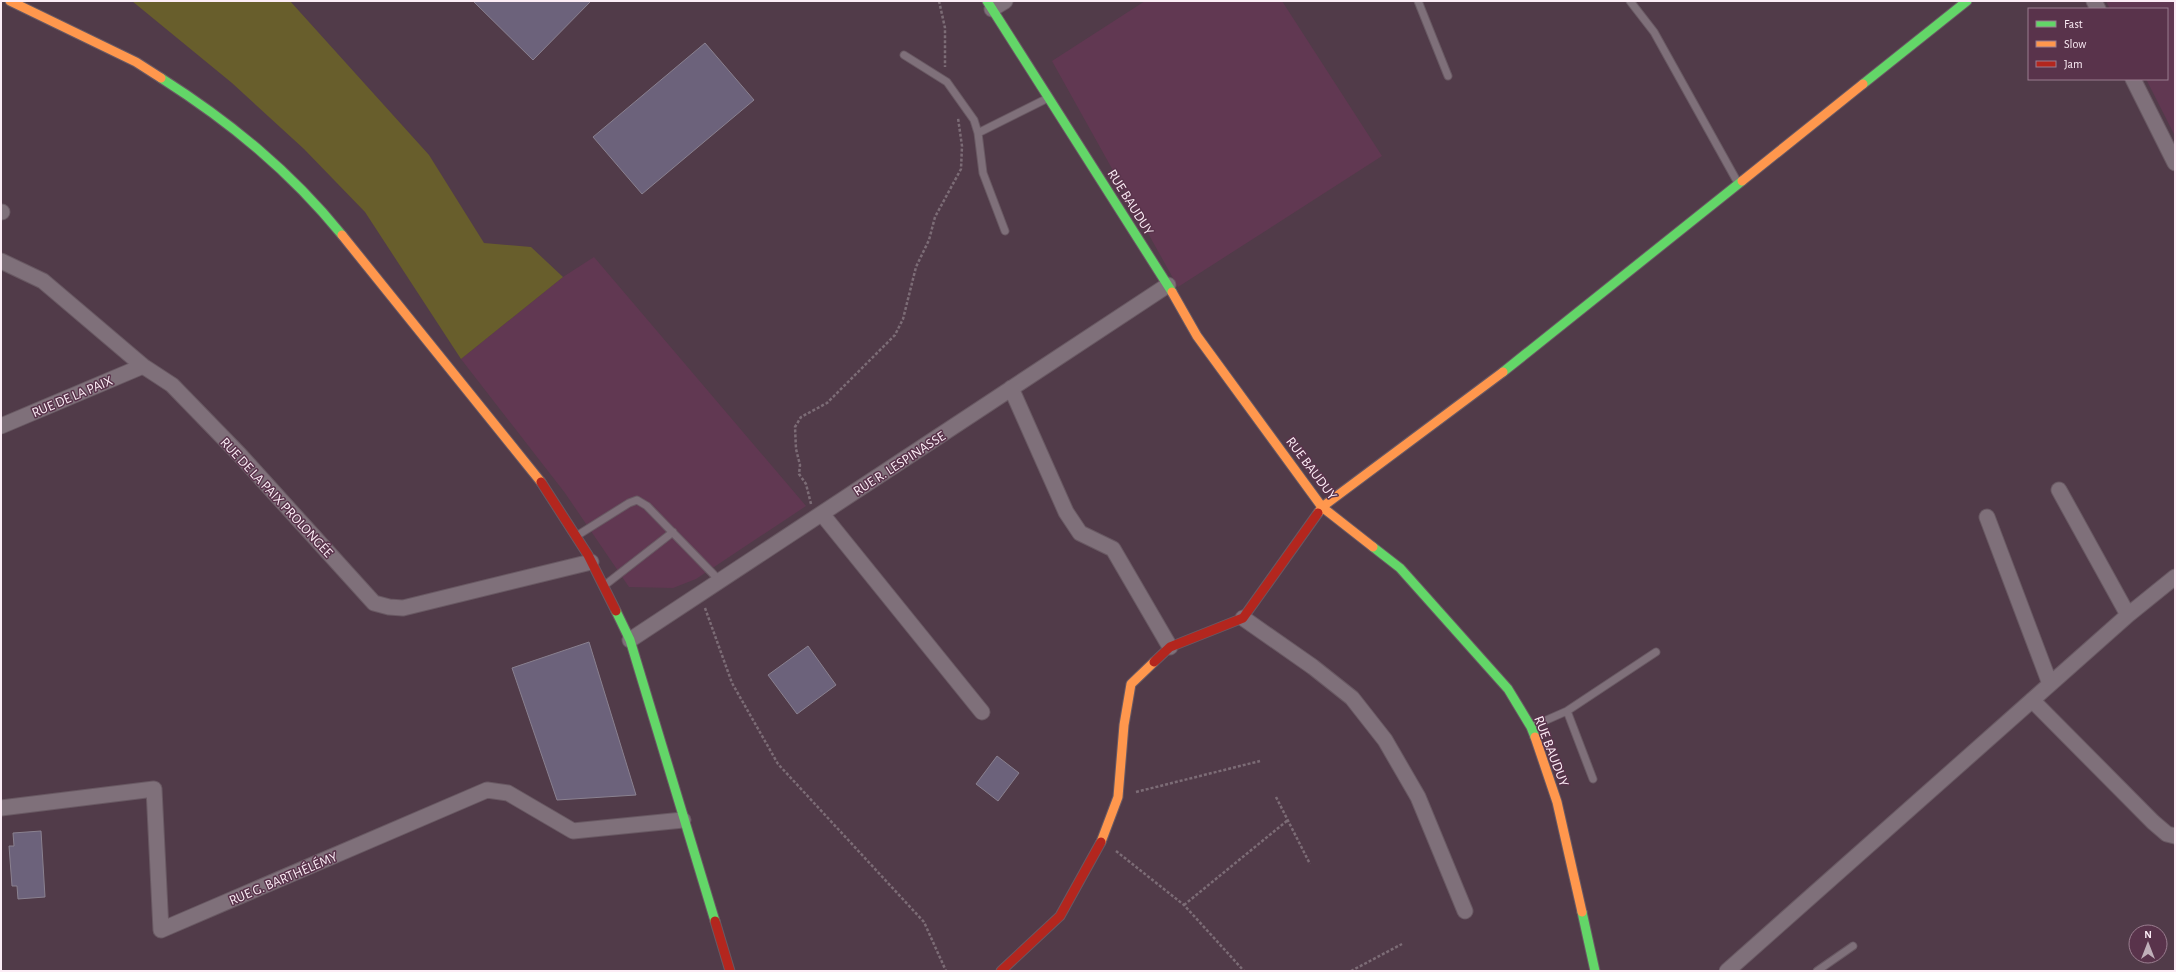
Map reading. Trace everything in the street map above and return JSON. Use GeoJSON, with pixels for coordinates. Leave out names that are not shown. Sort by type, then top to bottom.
{"type":"FeatureCollection","features":[{"type":"Feature","properties":{"kind":"street"},"geometry":{"type":"LineString","coordinates":[[10,1],[136,62],[207,107],[264,153],[322,212],[546,489],[591,562],[630,640],[683,820],[730,971]]}},
{"type":"Feature","properties":{"kind":"street"},"geometry":{"type":"LineString","coordinates":[[1001,971],[1060,916],[1102,840],[1118,797],[1124,725],[1131,684],[1170,647],[1243,618],[1322,508],[1504,371],[1967,1]]}},
{"type":"Feature","properties":{"kind":"street","name":"RUE BAUDUY"},"geometry":{"type":"LineString","coordinates":[[995,4],[1049,97],[1168,285],[1197,336],[1322,508],[1400,568],[1508,689],[1531,727],[1556,802],[1595,971]]}},
{"type":"Feature","properties":{"kind":"street"},"geometry":{"type":"LineString","coordinates":[[2134,80],[2175,163]]}},
{"type":"Feature","properties":{"kind":"street","name":"RUE DE LA PAIX PROLONGÉE"},"geometry":{"type":"LineString","coordinates":[[1,261],[43,281],[143,366],[172,385],[240,455],[374,603],[389,607],[403,608],[591,562]]}},
{"type":"Feature","properties":{"kind":"street","name":"RUE R. LESPINASSE"},"geometry":{"type":"LineString","coordinates":[[630,640],[1168,285]]}},
{"type":"Feature","properties":{"kind":"street","name":"RUE DE LA PAIX"},"geometry":{"type":"LineString","coordinates":[[1,426],[143,366]]}},
{"type":"Feature","properties":{"kind":"street"},"geometry":{"type":"LineString","coordinates":[[1011,388],[1066,512],[1080,533],[1113,549],[1170,647]]}},
{"type":"Feature","properties":{"kind":"street"},"geometry":{"type":"LineString","coordinates":[[2060,490],[2128,615]]}},
{"type":"Feature","properties":{"kind":"street"},"geometry":{"type":"LineString","coordinates":[[819,516],[982,712]]}},
{"type":"Feature","properties":{"kind":"street"},"geometry":{"type":"LineString","coordinates":[[1987,517],[2050,684]]}},
{"type":"Feature","properties":{"kind":"street"},"geometry":{"type":"LineString","coordinates":[[1727,971],[2128,615],[2175,577]]}},
{"type":"Feature","properties":{"kind":"street"},"geometry":{"type":"LineString","coordinates":[[1243,618],[1352,698],[1385,740],[1418,798],[1465,911]]}},
{"type":"Feature","properties":{"kind":"street"},"geometry":{"type":"LineString","coordinates":[[2032,700],[2153,822],[2167,834],[2175,836]]}},
{"type":"Feature","properties":{"kind":"street","name":"RUE G. BARTHÉLÉMY"},"geometry":{"type":"LineString","coordinates":[[1,808],[154,789],[161,930],[488,790],[508,793],[573,831],[683,820]]}},
{"type":"Feature","properties":{"kind":"lane"},"geometry":{"type":"LineString","coordinates":[[1418,1],[1448,76]]}},
{"type":"Feature","properties":{"kind":"lane"},"geometry":{"type":"LineString","coordinates":[[1630,1],[1654,32],[1738,184]]}},
{"type":"Feature","properties":{"kind":"lane"},"geometry":{"type":"LineString","coordinates":[[904,55],[947,82],[974,120],[978,133],[983,173],[1005,231]]}},
{"type":"Feature","properties":{"kind":"lane"},"geometry":{"type":"LineString","coordinates":[[978,133],[1049,97]]}},
{"type":"Feature","properties":{"kind":"lane"},"geometry":{"type":"LineString","coordinates":[[576,536],[628,503],[637,500],[646,506],[673,532],[720,581]]}},
{"type":"Feature","properties":{"kind":"lane"},"geometry":{"type":"LineString","coordinates":[[603,586],[673,532]]}},
{"type":"Feature","properties":{"kind":"lane"},"geometry":{"type":"LineString","coordinates":[[1531,727],[1567,711],[1656,652]]}},
{"type":"Feature","properties":{"kind":"lane"},"geometry":{"type":"LineString","coordinates":[[1567,711],[1593,779]]}},
{"type":"Feature","properties":{"kind":"lane"},"geometry":{"type":"LineString","coordinates":[[1817,971],[1853,946]]}},
{"type":"Feature","properties":{"kind":"path"},"geometry":{"type":"LineString","coordinates":[[940,1],[944,28],[947,82]]}},
{"type":"Feature","properties":{"kind":"path"},"geometry":{"type":"LineString","coordinates":[[819,516],[808,497],[806,484],[799,474],[800,464],[796,449],[795,427],[802,417],[827,403],[895,335],[903,319],[916,267],[929,240],[935,217],[961,169],[962,146],[958,116]]}},
{"type":"Feature","properties":{"kind":"path"},"geometry":{"type":"LineString","coordinates":[[700,594],[732,683],[778,764],[924,922],[946,971]]}},
{"type":"Feature","properties":{"kind":"path"},"geometry":{"type":"LineString","coordinates":[[1118,797],[1260,761]]}},
{"type":"Feature","properties":{"kind":"path"},"geometry":{"type":"LineString","coordinates":[[1276,797],[1310,864]]}},
{"type":"Feature","properties":{"kind":"path"},"geometry":{"type":"LineString","coordinates":[[1184,905],[1288,820]]}},
{"type":"Feature","properties":{"kind":"path"},"geometry":{"type":"LineString","coordinates":[[1102,840],[1184,905],[1244,971]]}},
{"type":"Feature","properties":{"kind":"path"},"geometry":{"type":"LineString","coordinates":[[1351,971],[1402,944]]}},
{"type":"Feature","properties":{"kind":"shaded area"},"geometry":{"type":"Polygon","coordinates":[[[132,1],[290,1],[429,155],[484,243],[531,247],[563,277],[461,359],[365,212],[304,149],[232,83],[132,1]]]}},
{"type":"Feature","properties":{"kind":"shaded area"},"geometry":{"type":"Polygon","coordinates":[[[1145,1],[1282,1],[1382,156],[1178,287],[1052,61],[1145,1]]]}},
{"type":"Feature","properties":{"kind":"shaded area"},"geometry":{"type":"Polygon","coordinates":[[[2106,1],[2175,1],[2175,136],[2147,80],[2168,80],[2168,8],[2110,8],[2106,1]]]}},
{"type":"Feature","properties":{"kind":"shaded area"},"geometry":{"type":"Polygon","coordinates":[[[594,257],[806,506],[696,579],[673,588],[629,587],[565,493],[461,359],[563,277],[594,257]]]}},
{"type":"Feature","properties":{"kind":"building"},"geometry":{"type":"Polygon","coordinates":[[[473,1],[591,1],[533,60],[473,1]]]}},
{"type":"Feature","properties":{"kind":"building"},"geometry":{"type":"Polygon","coordinates":[[[705,43],[754,100],[642,194],[593,137],[705,43]]]}},
{"type":"Feature","properties":{"kind":"building"},"geometry":{"type":"Polygon","coordinates":[[[589,642],[636,795],[557,800],[512,668],[589,642]]]}},
{"type":"Feature","properties":{"kind":"building"},"geometry":{"type":"Polygon","coordinates":[[[808,646],[836,685],[797,714],[768,675],[808,646]]]}},
{"type":"Feature","properties":{"kind":"building"},"geometry":{"type":"Polygon","coordinates":[[[997,756],[1019,773],[998,801],[976,784],[997,756]]]}},
{"type":"Feature","properties":{"kind":"building"},"geometry":{"type":"Polygon","coordinates":[[[41,831],[45,897],[18,899],[17,886],[12,886],[9,846],[14,846],[13,833],[41,831]]]}},
{"type":"Feature","properties":{"kind":"traffic: fast"},"geometry":{"type":"LineString","coordinates":[[987,1],[1172,292]]}},
{"type":"Feature","properties":{"kind":"traffic: fast"},"geometry":{"type":"LineString","coordinates":[[1863,84],[1967,1]]}},
{"type":"Feature","properties":{"kind":"traffic: fast"},"geometry":{"type":"LineString","coordinates":[[161,78],[211,112],[258,149],[301,190],[342,235]]}},
{"type":"Feature","properties":{"kind":"traffic: fast"},"geometry":{"type":"LineString","coordinates":[[1503,372],[1742,181]]}},
{"type":"Feature","properties":{"kind":"traffic: fast"},"geometry":{"type":"LineString","coordinates":[[1373,547],[1400,568],[1508,689],[1531,727],[1535,737]]}},
{"type":"Feature","properties":{"kind":"traffic: fast"},"geometry":{"type":"LineString","coordinates":[[616,611],[630,640],[715,921]]}},
{"type":"Feature","properties":{"kind":"traffic: fast"},"geometry":{"type":"LineString","coordinates":[[1582,912],[1595,971]]}},
{"type":"Feature","properties":{"kind":"traffic: slow"},"geometry":{"type":"LineString","coordinates":[[10,1],[136,62],[161,78]]}},
{"type":"Feature","properties":{"kind":"traffic: slow"},"geometry":{"type":"LineString","coordinates":[[1742,181],[1863,84]]}},
{"type":"Feature","properties":{"kind":"traffic: slow"},"geometry":{"type":"LineString","coordinates":[[342,235],[541,482]]}},
{"type":"Feature","properties":{"kind":"traffic: slow"},"geometry":{"type":"LineString","coordinates":[[1172,292],[1197,336],[1322,507],[1373,547]]}},
{"type":"Feature","properties":{"kind":"traffic: slow"},"geometry":{"type":"LineString","coordinates":[[1318,513],[1322,507],[1503,372]]}},
{"type":"Feature","properties":{"kind":"traffic: slow"},"geometry":{"type":"LineString","coordinates":[[1101,842],[1118,797],[1124,725],[1131,684],[1154,662]]}},
{"type":"Feature","properties":{"kind":"traffic: slow"},"geometry":{"type":"LineString","coordinates":[[1535,737],[1557,802],[1582,912]]}},
{"type":"Feature","properties":{"kind":"traffic: jam"},"geometry":{"type":"LineString","coordinates":[[541,482],[588,555],[616,611]]}},
{"type":"Feature","properties":{"kind":"traffic: jam"},"geometry":{"type":"LineString","coordinates":[[1154,662],[1170,647],[1243,618],[1318,513]]}},
{"type":"Feature","properties":{"kind":"traffic: jam"},"geometry":{"type":"LineString","coordinates":[[1001,971],[1060,916],[1101,842]]}},
{"type":"Feature","properties":{"kind":"traffic: jam"},"geometry":{"type":"LineString","coordinates":[[715,921],[730,971]]}}]}
